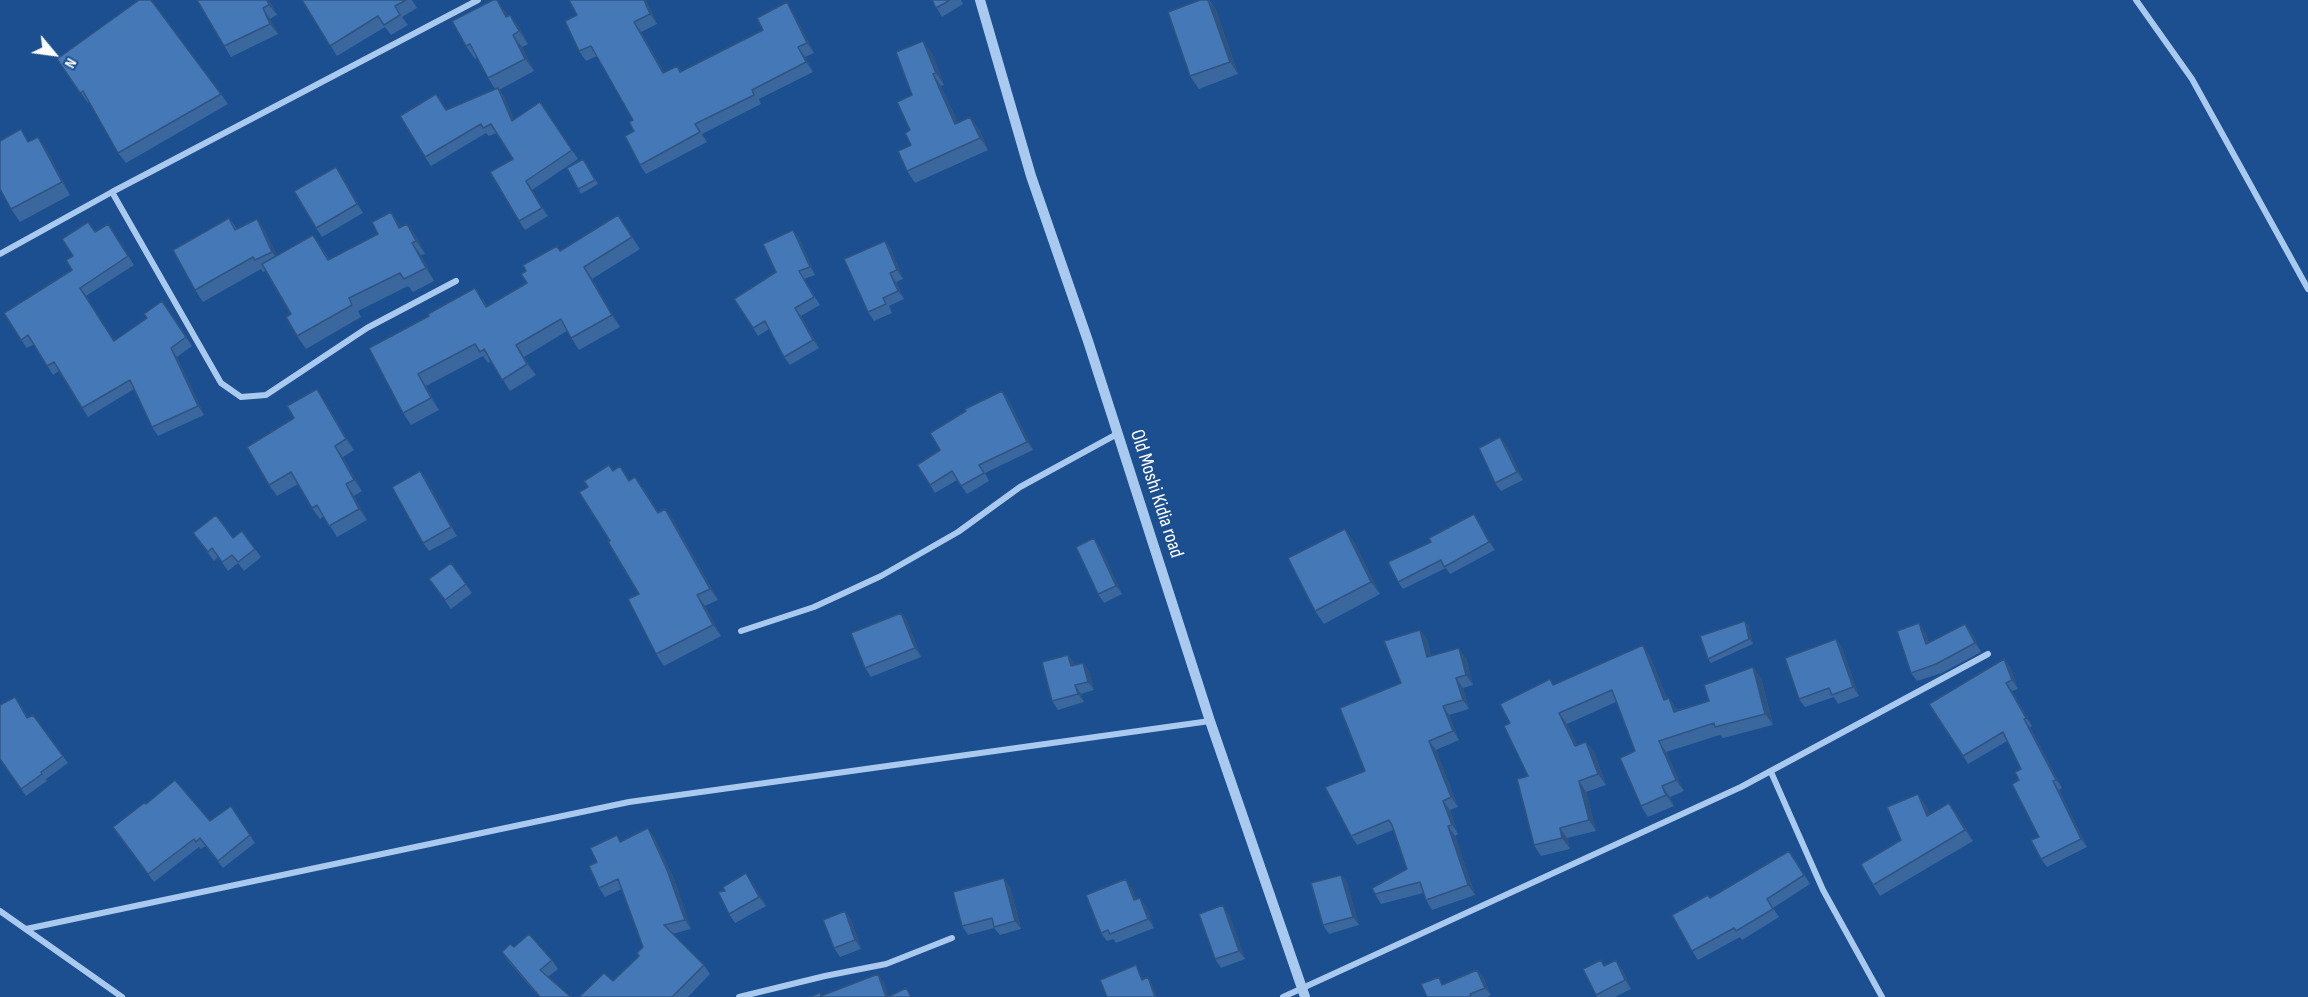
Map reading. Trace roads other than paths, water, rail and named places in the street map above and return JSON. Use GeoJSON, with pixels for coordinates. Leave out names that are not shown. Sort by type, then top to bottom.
{"type":"FeatureCollection","features":[{"type":"Feature","properties":{"kind":"street"},"geometry":{"type":"LineString","coordinates":[[0,254],[112,192],[478,0]]}},
{"type":"Feature","properties":{"kind":"street","name":"Old Moshi Kidia road"},"geometry":{"type":"LineString","coordinates":[[980,0],[1031,176],[1210,721],[1304,993]]}},
{"type":"Feature","properties":{"kind":"street"},"geometry":{"type":"LineString","coordinates":[[2136,0],[2192,79],[2308,289]]}},
{"type":"Feature","properties":{"kind":"street"},"geometry":{"type":"LineString","coordinates":[[112,192],[221,383],[241,397],[266,395],[367,328],[456,280]]}},
{"type":"Feature","properties":{"kind":"street"},"geometry":{"type":"LineString","coordinates":[[741,631],[814,607],[881,576],[958,532],[1020,487],[1117,434]]}},
{"type":"Feature","properties":{"kind":"street"},"geometry":{"type":"LineString","coordinates":[[1283,997],[1304,993],[1742,787],[1988,654]]}},
{"type":"Feature","properties":{"kind":"street"},"geometry":{"type":"LineString","coordinates":[[26,929],[628,802],[1210,721]]}},
{"type":"Feature","properties":{"kind":"street"},"geometry":{"type":"LineString","coordinates":[[1771,771],[1823,890],[1882,997]]}},
{"type":"Feature","properties":{"kind":"street"},"geometry":{"type":"LineString","coordinates":[[0,911],[122,997]]}},
{"type":"Feature","properties":{"kind":"street"},"geometry":{"type":"LineString","coordinates":[[739,997],[886,964],[952,938]]}}]}
